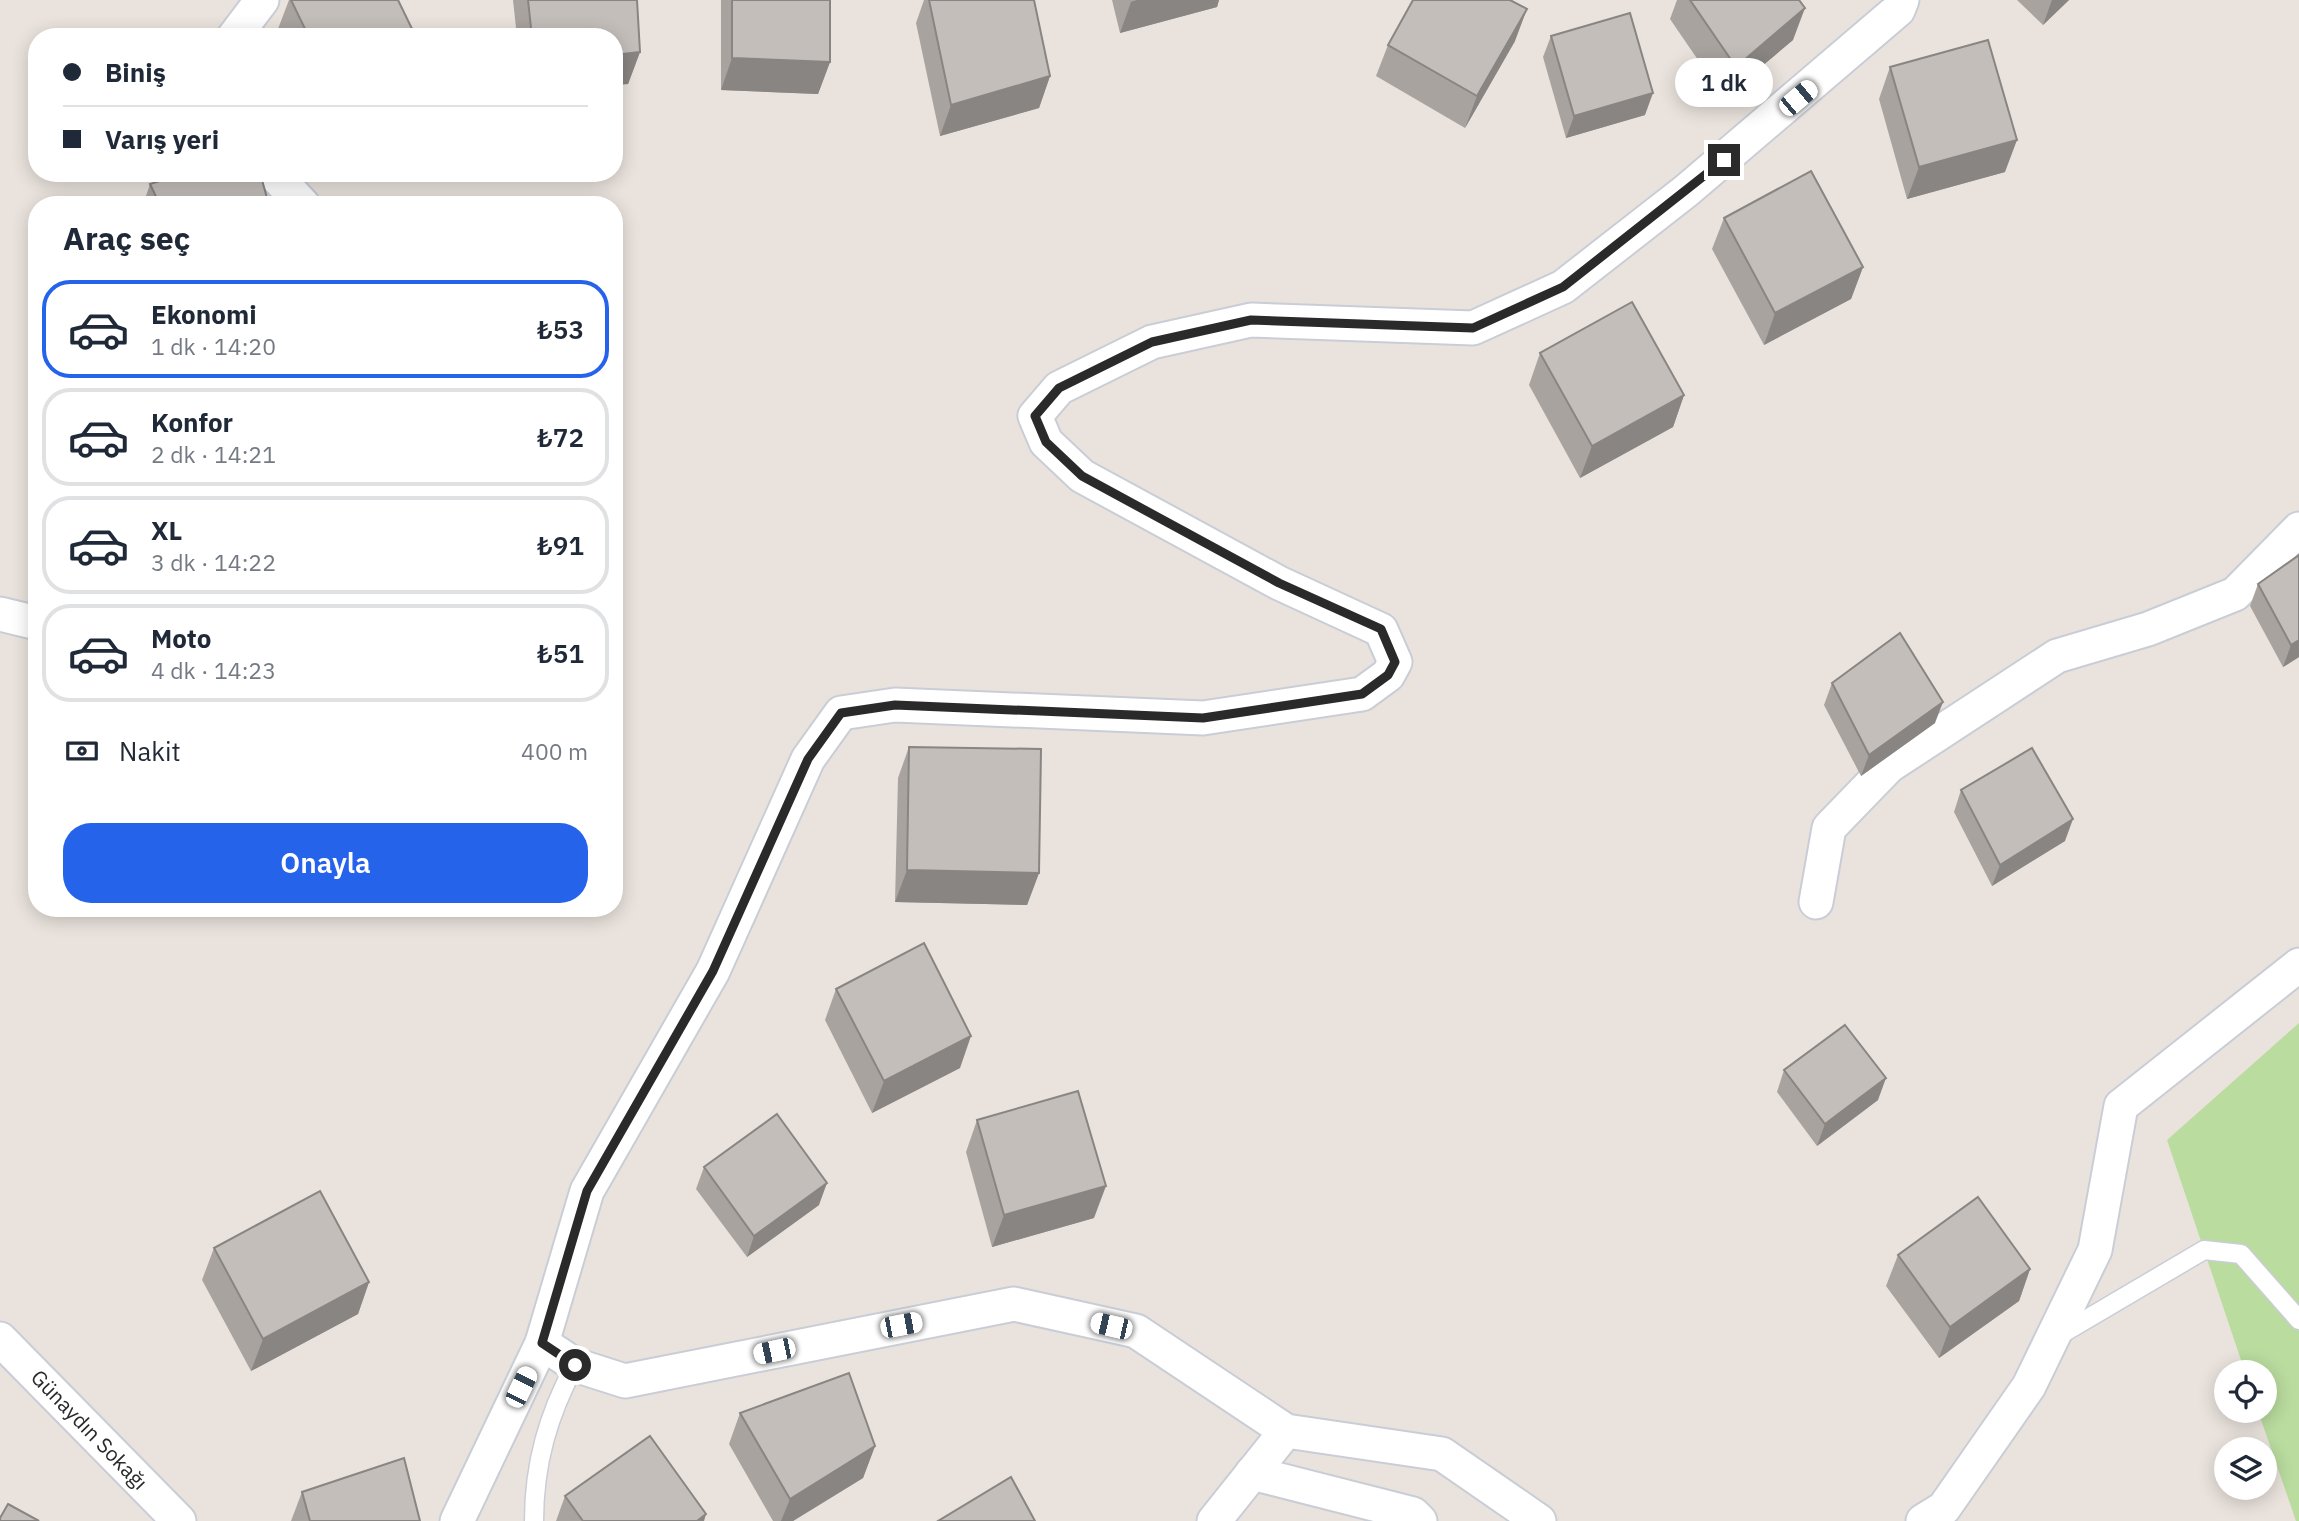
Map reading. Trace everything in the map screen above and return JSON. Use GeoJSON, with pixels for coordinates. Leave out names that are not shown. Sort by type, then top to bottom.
{"type":"FeatureCollection","features":[{"type":"Feature","properties":{"kind":"street"},"geometry":{"type":"LineString","coordinates":[[241,28],[262,0]]}},
{"type":"Feature","properties":{"kind":"street"},"geometry":{"type":"LineString","coordinates":[[457,1521],[542,1343],[587,1191],[713,971],[808,759],[841,713],[895,705],[1203,718],[1362,694],[1388,675],[1395,662],[1381,629],[1279,583],[1082,476],[1046,442],[1035,416],[1059,388],[1152,342],[1251,320],[1473,328],[1563,287],[1686,191],[1816,82],[1898,10],[1902,0]]}},
{"type":"Feature","properties":{"kind":"street"},"geometry":{"type":"LineString","coordinates":[[281,182],[294,196]]}},
{"type":"Feature","properties":{"kind":"street"},"geometry":{"type":"LineString","coordinates":[[1816,902],[1829,828],[1889,766],[2057,656],[2148,629],[2235,594],[2299,528]]}},
{"type":"Feature","properties":{"kind":"street"},"geometry":{"type":"LineString","coordinates":[[0,614],[28,621]]}},
{"type":"Feature","properties":{"kind":"street"},"geometry":{"type":"LineString","coordinates":[[1923,1521],[1944,1508],[2029,1386],[2095,1250],[2121,1106],[2299,965]]}},
{"type":"Feature","properties":{"kind":"street"},"geometry":{"type":"LineString","coordinates":[[542,1343],[575,1365],[625,1381],[1014,1304],[1136,1332],[1286,1431],[1442,1454],[1539,1521]]}},
{"type":"Feature","properties":{"kind":"street","name":"Günaydın Sokağı"},"geometry":{"type":"LineString","coordinates":[[0,1339],[179,1521]]}},
{"type":"Feature","properties":{"kind":"street"},"geometry":{"type":"LineString","coordinates":[[1214,1521],[1286,1431]]}},
{"type":"Feature","properties":{"kind":"street"},"geometry":{"type":"LineString","coordinates":[[1252,1473],[1413,1514],[1420,1521]]}},
{"type":"Feature","properties":{"kind":"lane"},"geometry":{"type":"LineString","coordinates":[[2052,1339],[2204,1250],[2241,1254],[2299,1320]]}},
{"type":"Feature","properties":{"kind":"lane"},"geometry":{"type":"LineString","coordinates":[[534,1521],[534,1490],[549,1419],[575,1365]]}},
{"type":"Feature","properties":{"kind":"green space"},"geometry":{"type":"Polygon","coordinates":[[[2299,1023],[2299,1521],[2296,1521],[2277,1466],[2277,1437],[2267,1437],[2262,1423],[2277,1423],[2277,1360],[2241,1360],[2167,1140],[2299,1023]]]}},
{"type":"Feature","properties":{"kind":"building"},"geometry":{"type":"Polygon","coordinates":[[[291,0],[398,0],[412,28],[305,28],[291,0]]]}},
{"type":"Feature","properties":{"kind":"building"},"geometry":{"type":"Polygon","coordinates":[[[528,0],[637,0],[640,52],[623,54],[623,28],[531,28],[528,0]]]}},
{"type":"Feature","properties":{"kind":"building"},"geometry":{"type":"Polygon","coordinates":[[[732,0],[830,0],[830,62],[732,58],[732,0]]]}},
{"type":"Feature","properties":{"kind":"building"},"geometry":{"type":"Polygon","coordinates":[[[929,0],[1034,0],[1050,76],[951,105],[929,0]]]}},
{"type":"Feature","properties":{"kind":"building"},"geometry":{"type":"Polygon","coordinates":[[[1413,0],[1510,0],[1527,9],[1477,96],[1388,45],[1413,0]]]}},
{"type":"Feature","properties":{"kind":"building"},"geometry":{"type":"Polygon","coordinates":[[[1690,0],[1799,0],[1805,8],[1736,67],[1690,0]]]}},
{"type":"Feature","properties":{"kind":"building"},"geometry":{"type":"Polygon","coordinates":[[[1630,13],[1653,93],[1574,116],[1551,36],[1630,13]]]}},
{"type":"Feature","properties":{"kind":"building"},"geometry":{"type":"Polygon","coordinates":[[[1988,40],[2017,140],[1919,167],[1890,67],[1988,40]]]}},
{"type":"Feature","properties":{"kind":"building"},"geometry":{"type":"Polygon","coordinates":[[[1811,171],[1863,267],[1775,313],[1724,218],[1811,171]]]}},
{"type":"Feature","properties":{"kind":"building"},"geometry":{"type":"Polygon","coordinates":[[[263,182],[266,196],[156,196],[150,184],[263,182]]]}},
{"type":"Feature","properties":{"kind":"building"},"geometry":{"type":"Polygon","coordinates":[[[1632,302],[1684,395],[1592,446],[1540,353],[1632,302]]]}},
{"type":"Feature","properties":{"kind":"building"},"geometry":{"type":"Polygon","coordinates":[[[2299,555],[2299,640],[2291,645],[2258,584],[2299,555]]]}},
{"type":"Feature","properties":{"kind":"building"},"geometry":{"type":"Polygon","coordinates":[[[1900,633],[1943,702],[1869,755],[1832,683],[1900,633]]]}},
{"type":"Feature","properties":{"kind":"building"},"geometry":{"type":"Polygon","coordinates":[[[909,747],[1041,749],[1039,873],[907,870],[909,747]]]}},
{"type":"Feature","properties":{"kind":"building"},"geometry":{"type":"Polygon","coordinates":[[[2032,748],[2073,819],[2000,865],[1961,790],[2032,748]]]}},
{"type":"Feature","properties":{"kind":"building"},"geometry":{"type":"Polygon","coordinates":[[[924,943],[971,1036],[884,1081],[836,989],[924,943]]]}},
{"type":"Feature","properties":{"kind":"building"},"geometry":{"type":"Polygon","coordinates":[[[1845,1025],[1886,1078],[1825,1124],[1784,1070],[1845,1025]]]}},
{"type":"Feature","properties":{"kind":"building"},"geometry":{"type":"Polygon","coordinates":[[[1078,1091],[1106,1186],[1004,1215],[977,1120],[1078,1091]]]}},
{"type":"Feature","properties":{"kind":"building"},"geometry":{"type":"Polygon","coordinates":[[[777,1114],[827,1183],[754,1236],[704,1167],[777,1114]]]}},
{"type":"Feature","properties":{"kind":"building"},"geometry":{"type":"Polygon","coordinates":[[[320,1191],[369,1282],[263,1339],[214,1248],[320,1191]]]}},
{"type":"Feature","properties":{"kind":"building"},"geometry":{"type":"Polygon","coordinates":[[[1978,1197],[2030,1269],[1950,1327],[1898,1255],[1978,1197]]]}},
{"type":"Feature","properties":{"kind":"building"},"geometry":{"type":"Polygon","coordinates":[[[849,1373],[875,1446],[790,1499],[740,1413],[849,1373]]]}},
{"type":"Feature","properties":{"kind":"building"},"geometry":{"type":"Polygon","coordinates":[[[650,1436],[706,1514],[697,1521],[583,1521],[565,1496],[650,1436]]]}},
{"type":"Feature","properties":{"kind":"building"},"geometry":{"type":"Polygon","coordinates":[[[404,1458],[420,1521],[310,1521],[302,1492],[404,1458]]]}},
{"type":"Feature","properties":{"kind":"building"},"geometry":{"type":"Polygon","coordinates":[[[1011,1477],[1035,1521],[938,1521],[1011,1477]]]}},
{"type":"Feature","properties":{"kind":"building"},"geometry":{"type":"Polygon","coordinates":[[[8,1504],[39,1521],[0,1521],[8,1504]]]}},
{"type":"Feature","properties":{"kind":"route"},"geometry":{"type":"LineString","coordinates":[[575,1365],[542,1343],[587,1191],[713,971],[808,759],[841,713],[895,705],[1203,718],[1362,694],[1388,675],[1395,662],[1381,629],[1279,583],[1082,476],[1046,442],[1035,416],[1059,388],[1152,342],[1251,320],[1473,328],[1563,287],[1724,160]]}}]}
